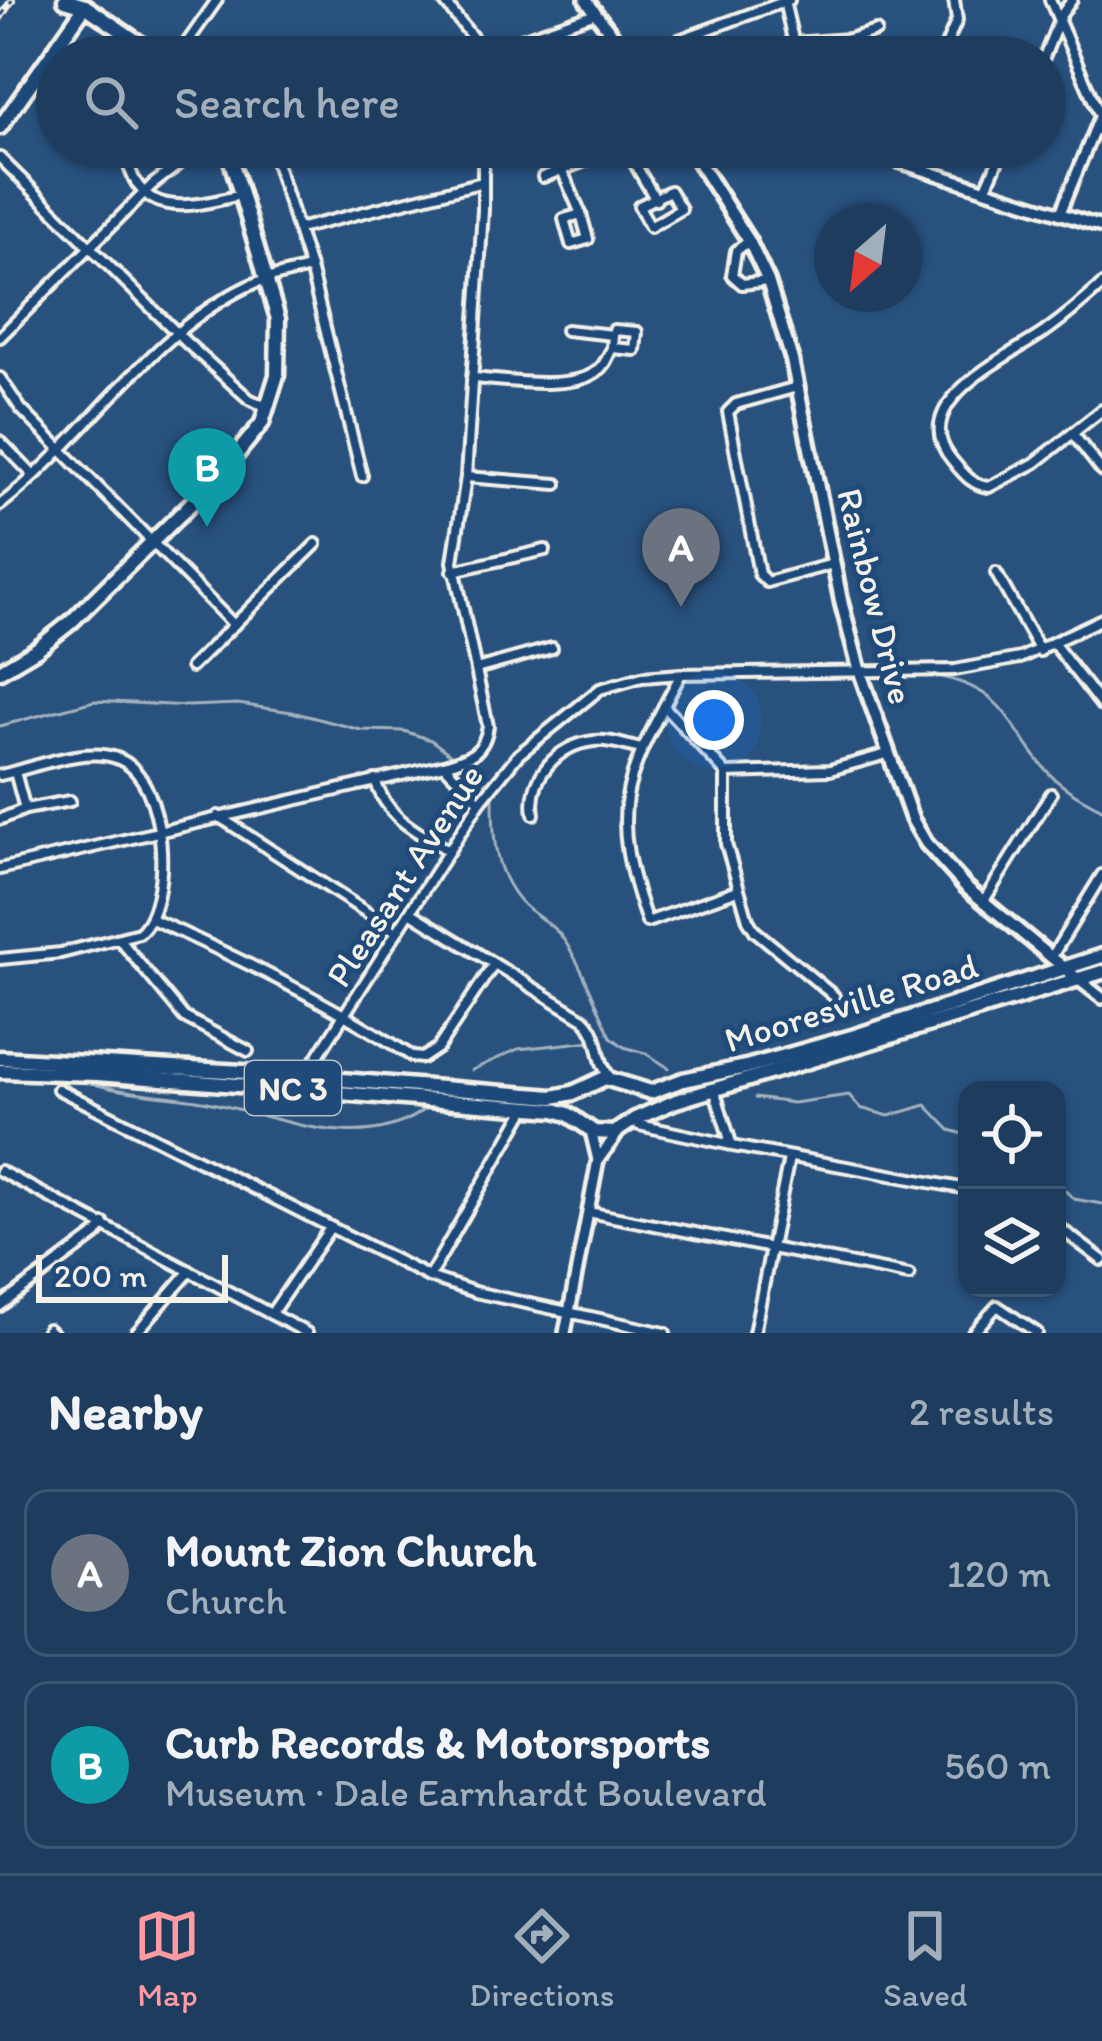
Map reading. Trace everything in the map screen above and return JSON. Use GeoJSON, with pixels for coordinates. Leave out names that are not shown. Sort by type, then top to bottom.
{"type":"FeatureCollection","features":[{"type":"Feature","properties":{"kind":"main road"},"geometry":{"type":"LineString","coordinates":[[65,0],[85,2],[131,36]]}},
{"type":"Feature","properties":{"kind":"main road"},"geometry":{"type":"LineString","coordinates":[[586,0],[614,36]]}},
{"type":"Feature","properties":{"kind":"main road"},"geometry":{"type":"LineString","coordinates":[[62,36],[85,2]]}},
{"type":"Feature","properties":{"kind":"main road"},"geometry":{"type":"LineString","coordinates":[[0,127],[36,74]]}},
{"type":"Feature","properties":{"kind":"main road"},"geometry":{"type":"LineString","coordinates":[[1,668],[71,622],[242,453],[268,408],[278,375],[280,340],[231,168]]}},
{"type":"Feature","properties":{"kind":"main road","name":"Rainbow Drive"},"geometry":{"type":"LineString","coordinates":[[702,168],[749,241],[768,281],[797,387],[860,672],[912,819],[926,843],[983,902],[1079,980]]}},
{"type":"Feature","properties":{"kind":"main road","name":"Mooresville Road"},"geometry":{"type":"LineString","coordinates":[[0,1058],[532,1096],[560,1096],[616,1080],[651,1092],[855,1036],[1102,956]]}},
{"type":"Feature","properties":{"kind":"main road","name":"Mooresville Road"},"geometry":{"type":"LineString","coordinates":[[0,1071],[561,1111],[606,1134],[661,1107],[1102,973]]}},
{"type":"Feature","properties":{"kind":"main road"},"geometry":{"type":"LineString","coordinates":[[616,1080],[633,1102],[628,1127]]}},
{"type":"Feature","properties":{"kind":"main road"},"geometry":{"type":"LineString","coordinates":[[586,1085],[576,1103],[586,1127]]}},
{"type":"Feature","properties":{"kind":"street"},"geometry":{"type":"LineString","coordinates":[[192,36],[217,0]]}},
{"type":"Feature","properties":{"kind":"street"},"geometry":{"type":"LineString","coordinates":[[443,0],[471,36]]}},
{"type":"Feature","properties":{"kind":"street"},"geometry":{"type":"LineString","coordinates":[[950,36],[957,20],[954,0]]}},
{"type":"Feature","properties":{"kind":"street"},"geometry":{"type":"LineString","coordinates":[[1050,0],[1066,36]]}},
{"type":"Feature","properties":{"kind":"street"},"geometry":{"type":"LineString","coordinates":[[1053,36],[1072,0]]}},
{"type":"Feature","properties":{"kind":"street"},"geometry":{"type":"LineString","coordinates":[[689,36],[786,1],[793,36]]}},
{"type":"Feature","properties":{"kind":"street"},"geometry":{"type":"LineString","coordinates":[[530,36],[596,13]]}},
{"type":"Feature","properties":{"kind":"street"},"geometry":{"type":"LineString","coordinates":[[859,36],[876,31]]}},
{"type":"Feature","properties":{"kind":"street"},"geometry":{"type":"LineString","coordinates":[[1060,214],[1101,115],[1066,37]]}},
{"type":"Feature","properties":{"kind":"street"},"geometry":{"type":"LineString","coordinates":[[0,158],[178,335],[249,398],[268,408]]}},
{"type":"Feature","properties":{"kind":"street"},"geometry":{"type":"LineString","coordinates":[[129,168],[145,192],[177,208],[242,194]]}},
{"type":"Feature","properties":{"kind":"street"},"geometry":{"type":"LineString","coordinates":[[0,337],[145,192],[175,168]]}},
{"type":"Feature","properties":{"kind":"street"},"geometry":{"type":"LineString","coordinates":[[278,168],[310,268],[362,476]]}},
{"type":"Feature","properties":{"kind":"street"},"geometry":{"type":"LineString","coordinates":[[0,869],[444,765],[468,758],[484,745],[487,720],[453,572],[466,478],[483,168]]}},
{"type":"Feature","properties":{"kind":"street"},"geometry":{"type":"LineString","coordinates":[[542,177],[567,168]]}},
{"type":"Feature","properties":{"kind":"street"},"geometry":{"type":"LineString","coordinates":[[637,168],[656,200]]}},
{"type":"Feature","properties":{"kind":"street"},"geometry":{"type":"LineString","coordinates":[[917,168],[1102,227]]}},
{"type":"Feature","properties":{"kind":"street"},"geometry":{"type":"LineString","coordinates":[[985,190],[995,168]]}},
{"type":"Feature","properties":{"kind":"street"},"geometry":{"type":"LineString","coordinates":[[562,170],[581,214]]}},
{"type":"Feature","properties":{"kind":"street"},"geometry":{"type":"LineString","coordinates":[[298,229],[483,182]]}},
{"type":"Feature","properties":{"kind":"street"},"geometry":{"type":"LineString","coordinates":[[670,191],[681,209],[650,227],[639,206],[656,200],[670,191]]}},
{"type":"Feature","properties":{"kind":"street"},"geometry":{"type":"LineString","coordinates":[[749,241],[736,250],[732,275],[742,284],[768,281]]}},
{"type":"Feature","properties":{"kind":"street"},"geometry":{"type":"LineString","coordinates":[[0,506],[178,335],[232,295],[310,268]]}},
{"type":"Feature","properties":{"kind":"street"},"geometry":{"type":"LineString","coordinates":[[1102,285],[1039,336],[978,373],[937,429],[946,453],[968,479],[983,487],[1018,475],[1102,410]]}},
{"type":"Feature","properties":{"kind":"street"},"geometry":{"type":"LineString","coordinates":[[566,330],[613,335]]}},
{"type":"Feature","properties":{"kind":"street"},"geometry":{"type":"LineString","coordinates":[[472,378],[544,383],[590,376],[602,367],[612,348],[614,330],[637,332],[634,350],[612,348]]}},
{"type":"Feature","properties":{"kind":"street"},"geometry":{"type":"LineString","coordinates":[[1,382],[21,410],[234,625]]}},
{"type":"Feature","properties":{"kind":"street"},"geometry":{"type":"LineString","coordinates":[[797,387],[736,404],[728,412],[759,574],[767,582],[833,564]]}},
{"type":"Feature","properties":{"kind":"street"},"geometry":{"type":"LineString","coordinates":[[1073,434],[1102,470]]}},
{"type":"Feature","properties":{"kind":"street"},"geometry":{"type":"LineString","coordinates":[[0,441],[34,476]]}},
{"type":"Feature","properties":{"kind":"street"},"geometry":{"type":"LineString","coordinates":[[466,478],[557,484]]}},
{"type":"Feature","properties":{"kind":"street"},"geometry":{"type":"LineString","coordinates":[[190,667],[316,544]]}},
{"type":"Feature","properties":{"kind":"street"},"geometry":{"type":"LineString","coordinates":[[453,572],[545,550]]}},
{"type":"Feature","properties":{"kind":"street"},"geometry":{"type":"LineString","coordinates":[[996,573],[1040,651]]}},
{"type":"Feature","properties":{"kind":"street","name":"Pleasant Avenue"},"geometry":{"type":"LineString","coordinates":[[314,1062],[480,802],[518,755],[600,689],[642,677],[681,674],[955,670],[1015,660],[1102,619]]}},
{"type":"Feature","properties":{"kind":"street"},"geometry":{"type":"LineString","coordinates":[[1054,644],[1102,706]]}},
{"type":"Feature","properties":{"kind":"street"},"geometry":{"type":"LineString","coordinates":[[476,669],[552,648]]}},
{"type":"Feature","properties":{"kind":"street"},"geometry":{"type":"LineString","coordinates":[[681,674],[641,749],[627,792],[625,854],[647,922],[738,890]]}},
{"type":"Feature","properties":{"kind":"street"},"geometry":{"type":"LineString","coordinates":[[664,706],[726,773],[724,834],[738,890],[755,931],[834,996]]}},
{"type":"Feature","properties":{"kind":"street"},"geometry":{"type":"LineString","coordinates":[[534,814],[536,783],[545,767],[565,752],[589,741],[641,749]]}},
{"type":"Feature","properties":{"kind":"street"},"geometry":{"type":"LineString","coordinates":[[726,773],[830,770],[887,754]]}},
{"type":"Feature","properties":{"kind":"street"},"geometry":{"type":"LineString","coordinates":[[0,775],[93,755],[121,759],[146,781],[159,816],[158,889],[152,919],[139,933],[61,953],[0,959]]}},
{"type":"Feature","properties":{"kind":"street"},"geometry":{"type":"LineString","coordinates":[[444,765],[480,802]]}},
{"type":"Feature","properties":{"kind":"street"},"geometry":{"type":"LineString","coordinates":[[15,772],[25,809]]}},
{"type":"Feature","properties":{"kind":"street"},"geometry":{"type":"LineString","coordinates":[[375,780],[388,812],[449,851]]}},
{"type":"Feature","properties":{"kind":"street"},"geometry":{"type":"LineString","coordinates":[[983,902],[1051,794]]}},
{"type":"Feature","properties":{"kind":"street"},"geometry":{"type":"LineString","coordinates":[[1,818],[70,801]]}},
{"type":"Feature","properties":{"kind":"street"},"geometry":{"type":"LineString","coordinates":[[217,816],[397,933]]}},
{"type":"Feature","properties":{"kind":"street"},"geometry":{"type":"LineString","coordinates":[[1051,958],[1102,875]]}},
{"type":"Feature","properties":{"kind":"street"},"geometry":{"type":"LineString","coordinates":[[410,912],[584,1019],[597,1036],[604,1070],[616,1080]]}},
{"type":"Feature","properties":{"kind":"street"},"geometry":{"type":"LineString","coordinates":[[152,919],[345,1015],[413,1057],[422,1058],[438,1048],[494,964]]}},
{"type":"Feature","properties":{"kind":"street"},"geometry":{"type":"LineString","coordinates":[[119,939],[184,1017],[248,1051]]}},
{"type":"Feature","properties":{"kind":"street","name":"Rainbow Drive"},"geometry":{"type":"LineString","coordinates":[[1079,980],[1102,998]]}},
{"type":"Feature","properties":{"kind":"street"},"geometry":{"type":"LineString","coordinates":[[586,1085],[600,1057]]}},
{"type":"Feature","properties":{"kind":"street"},"geometry":{"type":"LineString","coordinates":[[58,1089],[429,1277],[463,1289],[665,1333]]}},
{"type":"Feature","properties":{"kind":"street"},"geometry":{"type":"LineString","coordinates":[[716,1091],[732,1146]]}},
{"type":"Feature","properties":{"kind":"street"},"geometry":{"type":"LineString","coordinates":[[429,1277],[525,1110]]}},
{"type":"Feature","properties":{"kind":"street"},"geometry":{"type":"LineString","coordinates":[[565,1333],[598,1160],[586,1127]]}},
{"type":"Feature","properties":{"kind":"street"},"geometry":{"type":"LineString","coordinates":[[598,1160],[628,1127],[958,1187]]}},
{"type":"Feature","properties":{"kind":"street"},"geometry":{"type":"LineString","coordinates":[[754,1333],[789,1158]]}},
{"type":"Feature","properties":{"kind":"street"},"geometry":{"type":"LineString","coordinates":[[2,1174],[307,1333]]}},
{"type":"Feature","properties":{"kind":"street"},"geometry":{"type":"LineString","coordinates":[[588,1212],[909,1275]]}},
{"type":"Feature","properties":{"kind":"street"},"geometry":{"type":"LineString","coordinates":[[0,1306],[98,1234],[104,1224]]}},
{"type":"Feature","properties":{"kind":"street"},"geometry":{"type":"LineString","coordinates":[[271,1314],[330,1228]]}},
{"type":"Feature","properties":{"kind":"street"},"geometry":{"type":"LineString","coordinates":[[1066,1233],[1102,1260]]}},
{"type":"Feature","properties":{"kind":"street"},"geometry":{"type":"LineString","coordinates":[[136,1333],[190,1270]]}},
{"type":"Feature","properties":{"kind":"street"},"geometry":{"type":"LineString","coordinates":[[973,1333],[997,1306],[1036,1333]]}},
{"type":"Feature","properties":{"kind":"waterway"},"geometry":{"type":"LineString","coordinates":[[942,677],[994,701],[1052,776],[1102,809]]}},
{"type":"Feature","properties":{"kind":"waterway"},"geometry":{"type":"LineString","coordinates":[[0,726],[94,701],[238,704],[361,730],[404,731],[431,740],[451,755]]}},
{"type":"Feature","properties":{"kind":"waterway"},"geometry":{"type":"LineString","coordinates":[[463,766],[487,783]]}},
{"type":"Feature","properties":{"kind":"waterway"},"geometry":{"type":"LineString","coordinates":[[493,796],[496,852],[511,889],[562,937],[611,1037],[669,1068]]}},
{"type":"Feature","properties":{"kind":"waterway"},"geometry":{"type":"LineString","coordinates":[[472,1070],[518,1049],[592,1041]]}},
{"type":"Feature","properties":{"kind":"waterway"},"geometry":{"type":"LineString","coordinates":[[83,1080],[345,1131],[401,1123],[426,1108]]}},
{"type":"Feature","properties":{"kind":"waterway"},"geometry":{"type":"LineString","coordinates":[[755,1098],[793,1103],[849,1095],[860,1108],[889,1116],[926,1105],[958,1132]]}},
{"type":"Feature","properties":{"kind":"waterway"},"geometry":{"type":"LineString","coordinates":[[1063,1189],[1074,1199],[1102,1204]]}},
{"type":"Feature","properties":{"kind":"railway"},"geometry":{"type":"LineString","coordinates":[[0,18],[12,0]]}},
{"type":"Feature","properties":{"kind":"place","name":"Curb Records & Motorsports"},"geometry":{"type":"Point","coordinates":[207,527]}},
{"type":"Feature","properties":{"kind":"place","name":"Mount Zion Church"},"geometry":{"type":"Point","coordinates":[681,607]}}]}
